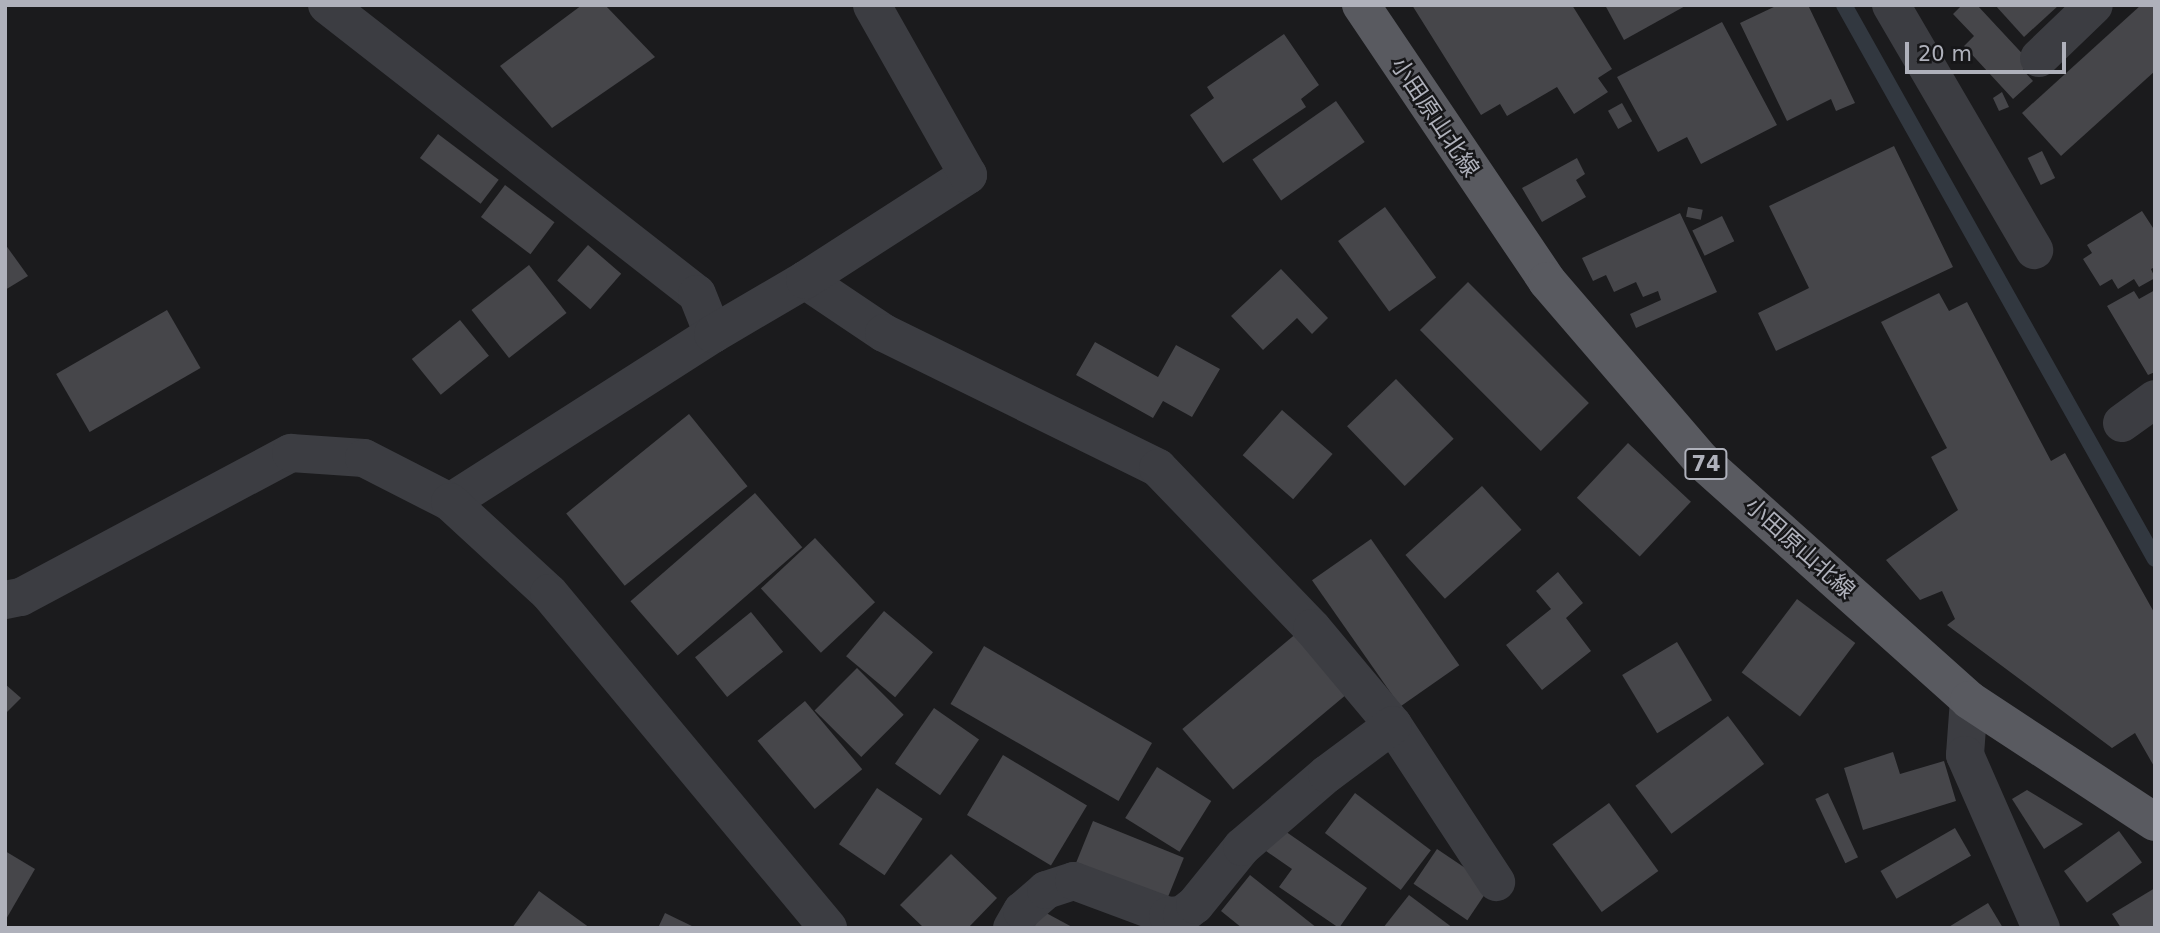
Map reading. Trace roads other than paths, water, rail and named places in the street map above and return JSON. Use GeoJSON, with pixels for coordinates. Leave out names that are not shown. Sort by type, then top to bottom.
{"type":"FeatureCollection","features":[{"type":"Feature","properties":{"kind":"main road","name":"小田原山北線"},"geometry":{"type":"LineString","coordinates":[[1361,5],[1547,281],[1702,461],[1969,700],[2155,822]]}},
{"type":"Feature","properties":{"kind":"street"},"geometry":{"type":"LineString","coordinates":[[327,5],[698,293],[713,334]]}},
{"type":"Feature","properties":{"kind":"street"},"geometry":{"type":"LineString","coordinates":[[450,502],[968,175],[872,5]]}},
{"type":"Feature","properties":{"kind":"street"},"geometry":{"type":"LineString","coordinates":[[1891,5],[2034,250]]}},
{"type":"Feature","properties":{"kind":"street"},"geometry":{"type":"LineString","coordinates":[[2039,58],[2094,5]]}},
{"type":"Feature","properties":{"kind":"street"},"geometry":{"type":"LineString","coordinates":[[805,280],[884,333],[1158,468],[1311,628],[1393,725],[1496,882]]}},
{"type":"Feature","properties":{"kind":"street"},"geometry":{"type":"LineString","coordinates":[[2122,423],[2155,399]]}},
{"type":"Feature","properties":{"kind":"street"},"geometry":{"type":"LineString","coordinates":[[5,600],[21,597],[291,453],[364,458],[450,502],[549,593],[828,928]]}},
{"type":"Feature","properties":{"kind":"street"},"geometry":{"type":"LineString","coordinates":[[1969,700],[1965,755],[2041,928]]}},
{"type":"Feature","properties":{"kind":"street"},"geometry":{"type":"LineString","coordinates":[[1012,928],[1022,911],[1046,890],[1073,881],[1168,916],[1182,915],[1195,905],[1242,847],[1327,774],[1393,725]]}},
{"type":"Feature","properties":{"kind":"waterway"},"geometry":{"type":"LineString","coordinates":[[1844,5],[2155,559]]}}]}
